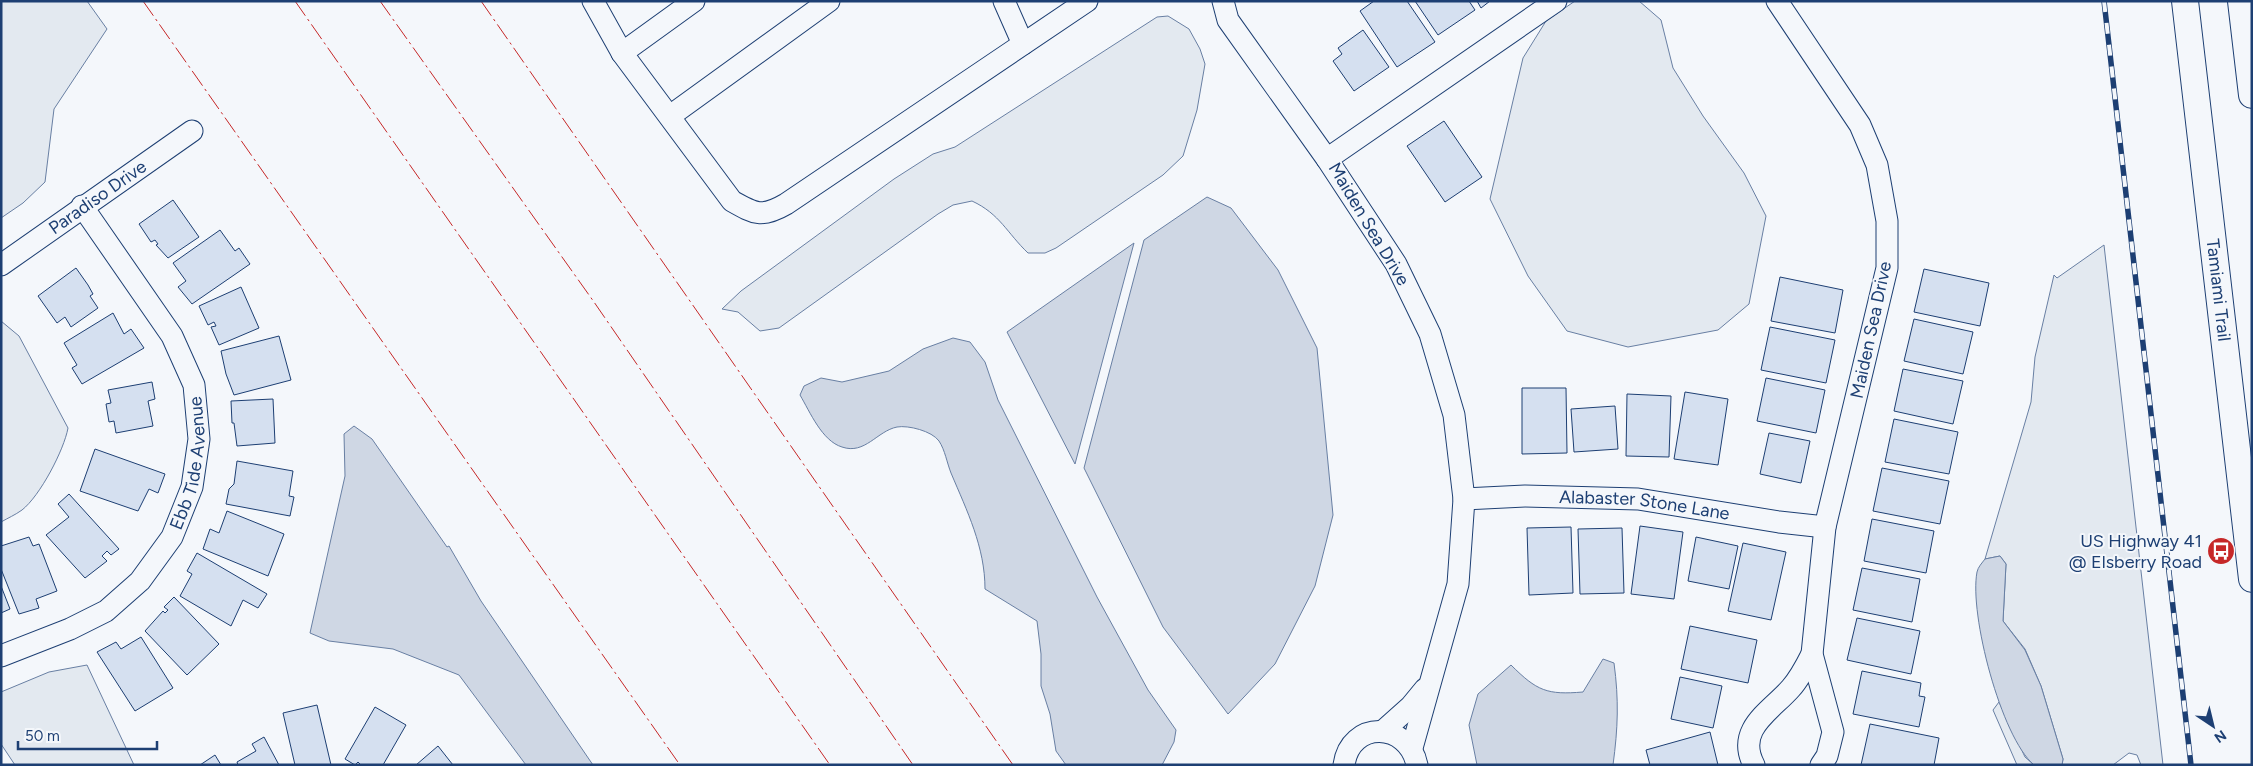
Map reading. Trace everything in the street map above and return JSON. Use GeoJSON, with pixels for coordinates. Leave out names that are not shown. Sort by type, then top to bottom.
{"type":"FeatureCollection","features":[{"type":"Feature","properties":{"kind":"main road","name":"Tamiami Trail"},"geometry":{"type":"LineString","coordinates":[[2185,1],[2252,579]]}},
{"type":"Feature","properties":{"kind":"main road"},"geometry":{"type":"LineString","coordinates":[[2241,1],[2252,95]]}},
{"type":"Feature","properties":{"kind":"street"},"geometry":{"type":"LineString","coordinates":[[593,1],[622,53],[732,201],[752,212],[762,214],[786,204],[1086,1]]}},
{"type":"Feature","properties":{"kind":"street"},"geometry":{"type":"LineString","coordinates":[[622,53],[694,1]]}},
{"type":"Feature","properties":{"kind":"street"},"geometry":{"type":"LineString","coordinates":[[670,116],[829,1]]}},
{"type":"Feature","properties":{"kind":"street"},"geometry":{"type":"LineString","coordinates":[[1004,1],[1023,44]]}},
{"type":"Feature","properties":{"kind":"street"},"geometry":{"type":"LineString","coordinates":[[1223,1],[1228,20],[1327,159]]}},
{"type":"Feature","properties":{"kind":"street","name":"Maiden Sea Drive"},"geometry":{"type":"LineString","coordinates":[[1415,757],[1428,685],[1458,584],[1464,499],[1454,415],[1430,334],[1396,264],[1327,159],[1556,1]]}},
{"type":"Feature","properties":{"kind":"street","name":"Maiden Sea Drive"},"geometry":{"type":"LineString","coordinates":[[1777,1],[1860,125],[1878,165],[1887,221],[1887,268],[1825,527],[1812,654]]}},
{"type":"Feature","properties":{"kind":"street","name":"Paradiso Drive"},"geometry":{"type":"LineString","coordinates":[[1,265],[192,130]]}},
{"type":"Feature","properties":{"kind":"street","name":"Ebb Tide Avenue"},"geometry":{"type":"LineString","coordinates":[[1,656],[70,629],[106,611],[140,582],[172,538],[192,487],[199,439],[194,385],[172,336],[82,206]]}},
{"type":"Feature","properties":{"kind":"street","name":"Alabaster Stone Lane"},"geometry":{"type":"LineString","coordinates":[[1464,499],[1525,496],[1638,499],[1779,522],[1825,527]]}},
{"type":"Feature","properties":{"kind":"street"},"geometry":{"type":"LineString","coordinates":[[1754,765],[1749,749],[1750,731],[1757,721],[1793,686],[1812,654]]}},
{"type":"Feature","properties":{"kind":"street"},"geometry":{"type":"LineString","coordinates":[[1812,654],[1832,732],[1829,750],[1821,765]]}},
{"type":"Feature","properties":{"kind":"street"},"geometry":{"type":"LineString","coordinates":[[1383,731],[1411,706],[1428,685]]}},
{"type":"Feature","properties":{"kind":"street"},"geometry":{"type":"LineString","coordinates":[[1344,765],[1351,746],[1371,732],[1383,731],[1400,737],[1415,757]]}},
{"type":"Feature","properties":{"kind":"shaded area"},"geometry":{"type":"Polygon","coordinates":[[[1,1],[87,1],[107,29],[54,109],[45,182],[23,203],[1,218],[1,1]]]}},
{"type":"Feature","properties":{"kind":"shaded area"},"geometry":{"type":"Polygon","coordinates":[[[1575,1],[1639,1],[1661,20],[1673,68],[1703,116],[1744,173],[1766,216],[1749,304],[1718,330],[1628,347],[1567,331],[1528,276],[1490,199],[1523,58],[1546,21],[1575,1]]]}},
{"type":"Feature","properties":{"kind":"shaded area"},"geometry":{"type":"Polygon","coordinates":[[[1168,16],[1189,29],[1200,49],[1205,64],[1197,110],[1183,156],[1163,175],[1056,248],[1045,253],[1028,253],[990,212],[972,201],[953,205],[938,214],[779,328],[760,331],[738,312],[722,309],[741,291],[894,179],[933,154],[955,147],[1157,17],[1168,16]]]}},
{"type":"Feature","properties":{"kind":"shaded area"},"geometry":{"type":"Polygon","coordinates":[[[1207,197],[1231,208],[1278,270],[1317,348],[1333,515],[1315,586],[1275,664],[1228,714],[1163,627],[1084,468],[1144,240],[1207,197]]]}},
{"type":"Feature","properties":{"kind":"shaded area"},"geometry":{"type":"Polygon","coordinates":[[[1134,243],[1075,464],[1007,332],[1134,243]]]}},
{"type":"Feature","properties":{"kind":"shaded area"},"geometry":{"type":"Polygon","coordinates":[[[2104,245],[2163,765],[2141,765],[2137,755],[2129,753],[2113,765],[2062,765],[2063,759],[2041,686],[2025,649],[2003,621],[2006,564],[2000,556],[1985,559],[2031,402],[2035,357],[2054,275],[2057,278],[2104,245]]]}},
{"type":"Feature","properties":{"kind":"shaded area"},"geometry":{"type":"Polygon","coordinates":[[[1,321],[19,336],[68,428],[62,448],[36,494],[22,510],[1,522],[1,321]]]}},
{"type":"Feature","properties":{"kind":"shaded area"},"geometry":{"type":"Polygon","coordinates":[[[953,338],[970,342],[985,362],[998,400],[1097,597],[1148,690],[1176,730],[1174,742],[1162,765],[1066,765],[1056,751],[1050,714],[1041,686],[1041,654],[1037,621],[985,589],[982,558],[974,530],[939,441],[936,437],[926,432],[913,428],[897,427],[857,448],[842,447],[828,439],[812,417],[800,395],[804,386],[821,378],[842,382],[889,371],[923,349],[953,338]]]}},
{"type":"Feature","properties":{"kind":"shaded area"},"geometry":{"type":"Polygon","coordinates":[[[354,426],[372,439],[447,547],[449,546],[481,601],[593,765],[526,765],[459,675],[393,649],[329,641],[310,633],[345,476],[344,434],[354,426]]]}},
{"type":"Feature","properties":{"kind":"shaded area"},"geometry":{"type":"Polygon","coordinates":[[[2000,556],[2006,564],[2003,621],[2025,650],[2041,686],[2063,759],[2062,765],[2034,765],[2022,750],[2010,729],[1999,703],[1990,674],[1978,616],[1977,572],[1985,559],[2000,556]]]}},
{"type":"Feature","properties":{"kind":"shaded area"},"geometry":{"type":"Polygon","coordinates":[[[1603,659],[1614,663],[1616,676],[1617,714],[1613,765],[1477,765],[1469,725],[1478,694],[1511,665],[1536,686],[1551,692],[1571,693],[1583,692],[1603,659]]]}},
{"type":"Feature","properties":{"kind":"shaded area"},"geometry":{"type":"Polygon","coordinates":[[[87,665],[134,765],[15,765],[1,744],[1,692],[49,672],[87,665]]]}},
{"type":"Feature","properties":{"kind":"shaded area"},"geometry":{"type":"Polygon","coordinates":[[[1999,702],[2025,757],[2034,765],[2017,765],[1993,710],[1999,702]]]}},
{"type":"Feature","properties":{"kind":"building"},"geometry":{"type":"Polygon","coordinates":[[[1374,1],[1407,1],[1435,42],[1397,67],[1360,11],[1374,1]]]}},
{"type":"Feature","properties":{"kind":"building"},"geometry":{"type":"Polygon","coordinates":[[[1415,1],[1469,1],[1475,10],[1438,35],[1415,1]]]}},
{"type":"Feature","properties":{"kind":"building"},"geometry":{"type":"Polygon","coordinates":[[[1477,1],[1490,1],[1481,8],[1477,1]]]}},
{"type":"Feature","properties":{"kind":"building"},"geometry":{"type":"Polygon","coordinates":[[[1363,30],[1389,67],[1354,91],[1333,61],[1342,54],[1338,48],[1363,30]]]}},
{"type":"Feature","properties":{"kind":"building"},"geometry":{"type":"Polygon","coordinates":[[[1444,121],[1482,177],[1445,202],[1407,146],[1444,121]]]}},
{"type":"Feature","properties":{"kind":"building"},"geometry":{"type":"Polygon","coordinates":[[[173,200],[199,237],[168,258],[156,245],[158,244],[155,240],[151,242],[139,224],[173,200]]]}},
{"type":"Feature","properties":{"kind":"building"},"geometry":{"type":"Polygon","coordinates":[[[220,230],[235,251],[239,248],[250,264],[192,304],[178,287],[186,281],[173,263],[220,230]]]}},
{"type":"Feature","properties":{"kind":"building"},"geometry":{"type":"Polygon","coordinates":[[[76,268],[93,294],[90,296],[98,308],[71,327],[65,317],[57,323],[38,296],[76,268]]]}},
{"type":"Feature","properties":{"kind":"building"},"geometry":{"type":"Polygon","coordinates":[[[1924,269],[1989,283],[1980,326],[1914,312],[1924,269]]]}},
{"type":"Feature","properties":{"kind":"building"},"geometry":{"type":"Polygon","coordinates":[[[1780,277],[1843,290],[1835,333],[1771,321],[1780,277]]]}},
{"type":"Feature","properties":{"kind":"building"},"geometry":{"type":"Polygon","coordinates":[[[241,287],[259,328],[219,345],[211,327],[216,326],[214,322],[208,325],[199,306],[241,287]]]}},
{"type":"Feature","properties":{"kind":"building"},"geometry":{"type":"Polygon","coordinates":[[[113,313],[124,334],[131,329],[144,348],[82,384],[72,368],[77,365],[64,343],[113,313]]]}},
{"type":"Feature","properties":{"kind":"building"},"geometry":{"type":"Polygon","coordinates":[[[1914,319],[1973,332],[1963,374],[1904,361],[1914,319]]]}},
{"type":"Feature","properties":{"kind":"building"},"geometry":{"type":"Polygon","coordinates":[[[1770,327],[1835,340],[1826,383],[1761,370],[1770,327]]]}},
{"type":"Feature","properties":{"kind":"building"},"geometry":{"type":"Polygon","coordinates":[[[279,336],[291,380],[234,395],[226,374],[221,351],[279,336]]]}},
{"type":"Feature","properties":{"kind":"building"},"geometry":{"type":"Polygon","coordinates":[[[1903,369],[1963,381],[1953,424],[1894,411],[1903,369]]]}},
{"type":"Feature","properties":{"kind":"building"},"geometry":{"type":"Polygon","coordinates":[[[1766,378],[1825,390],[1816,433],[1757,421],[1766,378]]]}},
{"type":"Feature","properties":{"kind":"building"},"geometry":{"type":"Polygon","coordinates":[[[152,382],[155,399],[148,401],[153,426],[116,433],[114,421],[109,422],[106,404],[111,403],[108,390],[152,382]]]}},
{"type":"Feature","properties":{"kind":"building"},"geometry":{"type":"Polygon","coordinates":[[[1522,388],[1566,388],[1567,453],[1522,454],[1522,388]]]}},
{"type":"Feature","properties":{"kind":"building"},"geometry":{"type":"Polygon","coordinates":[[[1685,392],[1728,399],[1718,465],[1674,459],[1685,392]]]}},
{"type":"Feature","properties":{"kind":"building"},"geometry":{"type":"Polygon","coordinates":[[[1627,394],[1671,396],[1669,457],[1626,456],[1627,394]]]}},
{"type":"Feature","properties":{"kind":"building"},"geometry":{"type":"Polygon","coordinates":[[[273,399],[275,443],[237,446],[234,423],[232,423],[231,401],[273,399]]]}},
{"type":"Feature","properties":{"kind":"building"},"geometry":{"type":"Polygon","coordinates":[[[1615,406],[1618,449],[1574,452],[1571,409],[1615,406]]]}},
{"type":"Feature","properties":{"kind":"building"},"geometry":{"type":"Polygon","coordinates":[[[1894,419],[1958,432],[1949,474],[1885,462],[1894,419]]]}},
{"type":"Feature","properties":{"kind":"building"},"geometry":{"type":"Polygon","coordinates":[[[1769,433],[1810,441],[1801,483],[1760,474],[1769,433]]]}},
{"type":"Feature","properties":{"kind":"building"},"geometry":{"type":"Polygon","coordinates":[[[95,449],[165,474],[158,493],[149,489],[138,511],[80,491],[95,449]]]}},
{"type":"Feature","properties":{"kind":"building"},"geometry":{"type":"Polygon","coordinates":[[[237,461],[293,471],[289,496],[294,497],[290,516],[226,504],[229,489],[234,484],[237,461]]]}},
{"type":"Feature","properties":{"kind":"building"},"geometry":{"type":"Polygon","coordinates":[[[1882,468],[1949,481],[1940,524],[1873,511],[1882,468]]]}},
{"type":"Feature","properties":{"kind":"building"},"geometry":{"type":"Polygon","coordinates":[[[69,494],[119,549],[111,555],[107,551],[102,556],[107,561],[85,578],[46,535],[69,517],[58,504],[69,494]]]}},
{"type":"Feature","properties":{"kind":"building"},"geometry":{"type":"Polygon","coordinates":[[[227,511],[284,534],[268,576],[203,549],[210,529],[219,533],[227,511]]]}},
{"type":"Feature","properties":{"kind":"building"},"geometry":{"type":"Polygon","coordinates":[[[1872,519],[1934,531],[1926,573],[1864,561],[1872,519]]]}},
{"type":"Feature","properties":{"kind":"building"},"geometry":{"type":"Polygon","coordinates":[[[1640,526],[1683,532],[1674,599],[1631,594],[1640,526]]]}},
{"type":"Feature","properties":{"kind":"building"},"geometry":{"type":"Polygon","coordinates":[[[1571,527],[1573,593],[1529,595],[1527,528],[1571,527]]]}},
{"type":"Feature","properties":{"kind":"building"},"geometry":{"type":"Polygon","coordinates":[[[1622,528],[1624,593],[1580,594],[1578,529],[1622,528]]]}},
{"type":"Feature","properties":{"kind":"building"},"geometry":{"type":"Polygon","coordinates":[[[29,537],[33,546],[39,544],[57,591],[36,599],[39,608],[19,614],[1,569],[1,546],[29,537]]]}},
{"type":"Feature","properties":{"kind":"building"},"geometry":{"type":"Polygon","coordinates":[[[1696,537],[1738,546],[1729,589],[1688,581],[1696,537]]]}},
{"type":"Feature","properties":{"kind":"building"},"geometry":{"type":"Polygon","coordinates":[[[1743,543],[1786,552],[1771,620],[1728,611],[1743,543]]]}},
{"type":"Feature","properties":{"kind":"building"},"geometry":{"type":"Polygon","coordinates":[[[197,553],[267,594],[258,608],[243,600],[231,626],[180,596],[192,574],[187,571],[197,553]]]}},
{"type":"Feature","properties":{"kind":"building"},"geometry":{"type":"Polygon","coordinates":[[[1862,568],[1920,579],[1912,622],[1853,610],[1862,568]]]}},
{"type":"Feature","properties":{"kind":"building"},"geometry":{"type":"Polygon","coordinates":[[[1,586],[10,609],[1,613],[1,586]]]}},
{"type":"Feature","properties":{"kind":"building"},"geometry":{"type":"Polygon","coordinates":[[[174,597],[219,644],[187,675],[145,631],[163,611],[165,613],[168,610],[164,607],[174,597]]]}},
{"type":"Feature","properties":{"kind":"building"},"geometry":{"type":"Polygon","coordinates":[[[1857,618],[1920,631],[1911,674],[1847,660],[1857,618]]]}},
{"type":"Feature","properties":{"kind":"building"},"geometry":{"type":"Polygon","coordinates":[[[1690,626],[1757,640],[1748,683],[1681,669],[1690,626]]]}},
{"type":"Feature","properties":{"kind":"building"},"geometry":{"type":"Polygon","coordinates":[[[141,637],[173,688],[135,711],[97,652],[116,642],[121,649],[141,637]]]}},
{"type":"Feature","properties":{"kind":"building"},"geometry":{"type":"Polygon","coordinates":[[[1862,671],[1921,683],[1919,696],[1925,697],[1919,727],[1853,714],[1862,671]]]}},
{"type":"Feature","properties":{"kind":"building"},"geometry":{"type":"Polygon","coordinates":[[[1680,677],[1722,686],[1713,728],[1671,719],[1680,677]]]}},
{"type":"Feature","properties":{"kind":"building"},"geometry":{"type":"Polygon","coordinates":[[[317,705],[331,765],[295,765],[283,713],[317,705]]]}},
{"type":"Feature","properties":{"kind":"building"},"geometry":{"type":"Polygon","coordinates":[[[375,707],[406,725],[383,765],[361,765],[358,762],[355,765],[345,759],[375,707]]]}},
{"type":"Feature","properties":{"kind":"building"},"geometry":{"type":"Polygon","coordinates":[[[1870,724],[1939,738],[1934,765],[1861,765],[1870,724]]]}},
{"type":"Feature","properties":{"kind":"building"},"geometry":{"type":"Polygon","coordinates":[[[1710,732],[1718,765],[1650,765],[1646,750],[1710,732]]]}},
{"type":"Feature","properties":{"kind":"building"},"geometry":{"type":"Polygon","coordinates":[[[264,737],[279,765],[238,765],[237,762],[256,751],[252,744],[264,737]]]}},
{"type":"Feature","properties":{"kind":"building"},"geometry":{"type":"Polygon","coordinates":[[[438,746],[453,765],[416,765],[438,746]]]}},
{"type":"Feature","properties":{"kind":"building"},"geometry":{"type":"Polygon","coordinates":[[[215,755],[221,765],[200,765],[215,755]]]}},
{"type":"Feature","properties":{"kind":"railway"},"geometry":{"type":"LineString","coordinates":[[2104,1],[2191,765]]}},
{"type":"Feature","properties":{"kind":"power"},"geometry":{"type":"LineString","coordinates":[[143,1],[680,765]]}},
{"type":"Feature","properties":{"kind":"power"},"geometry":{"type":"LineString","coordinates":[[295,1],[830,765]]}},
{"type":"Feature","properties":{"kind":"power"},"geometry":{"type":"LineString","coordinates":[[380,1],[594,302],[913,765]]}},
{"type":"Feature","properties":{"kind":"power"},"geometry":{"type":"LineString","coordinates":[[481,1],[1013,765]]}},
{"type":"Feature","properties":{"kind":"place","name":"US Highway 41 @ Elsberry Road"},"geometry":{"type":"Point","coordinates":[2221,551]}}]}
